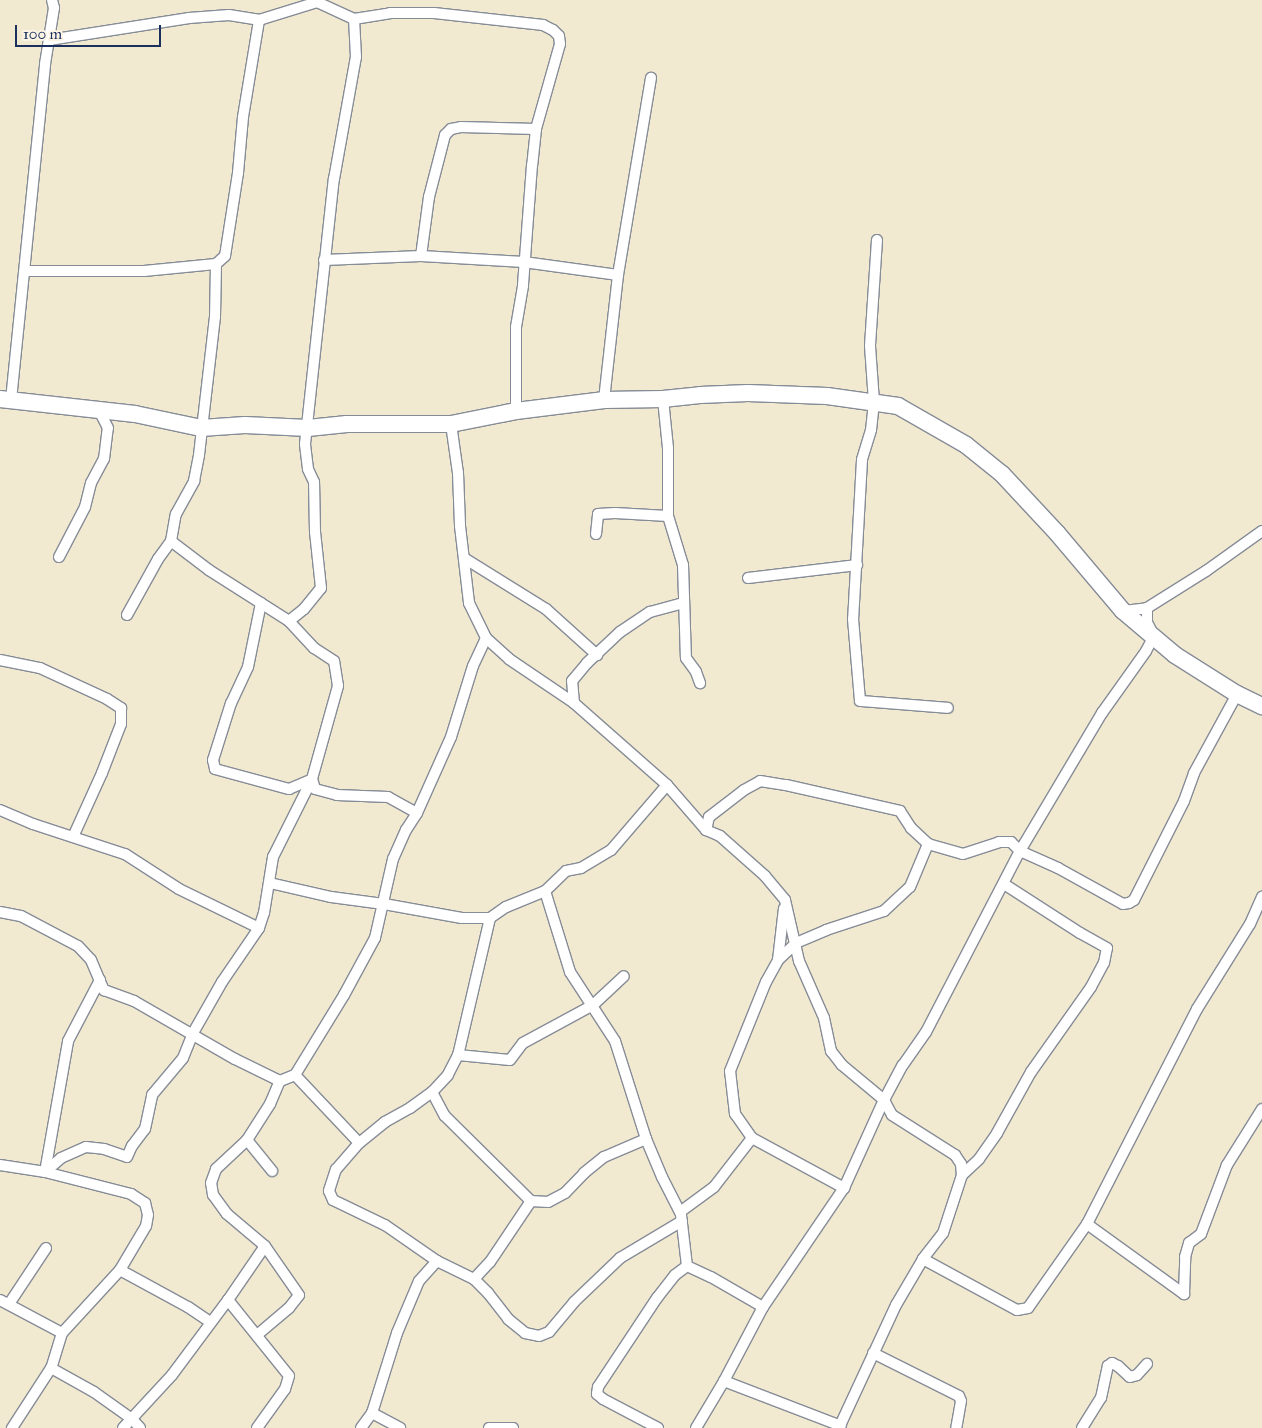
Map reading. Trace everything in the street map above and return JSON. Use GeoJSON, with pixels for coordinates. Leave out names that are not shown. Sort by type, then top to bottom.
{"type":"FeatureCollection","features":[{"type":"Feature","properties":{"kind":"main road"},"geometry":{"type":"LineString","coordinates":[[6,399],[54,403],[100,412],[135,414],[201,428],[245,425],[308,428],[347,424],[451,424],[516,411],[604,400],[663,399],[700,395],[790,393],[898,406],[966,445],[1002,474],[1057,533],[1122,611],[1175,654],[1237,694],[1262,706]]}},
{"type":"Feature","properties":{"kind":"street"},"geometry":{"type":"LineString","coordinates":[[6,399],[25,271],[54,8],[52,0]]}},
{"type":"Feature","properties":{"kind":"street"},"geometry":{"type":"LineString","coordinates":[[49,40],[190,18],[229,15],[259,20],[316,1],[354,19],[390,14],[434,13],[530,23],[553,30],[559,36],[560,44],[536,129],[516,327],[516,411]]}},
{"type":"Feature","properties":{"kind":"street"},"geometry":{"type":"LineString","coordinates":[[289,621],[304,609],[321,588],[315,532],[314,482],[308,469],[305,444],[334,179],[356,57],[354,19]]}},
{"type":"Feature","properties":{"kind":"street"},"geometry":{"type":"LineString","coordinates":[[25,271],[144,271],[216,264],[225,256],[243,117],[259,20]]}},
{"type":"Feature","properties":{"kind":"street"},"geometry":{"type":"LineString","coordinates":[[604,400],[618,275],[651,78]]}},
{"type":"Feature","properties":{"kind":"street"},"geometry":{"type":"LineString","coordinates":[[421,256],[429,197],[445,135],[451,128],[536,129]]}},
{"type":"Feature","properties":{"kind":"street"},"geometry":{"type":"LineString","coordinates":[[877,240],[870,346],[874,402],[871,430],[862,460],[854,619],[860,701],[948,708]]}},
{"type":"Feature","properties":{"kind":"street"},"geometry":{"type":"LineString","coordinates":[[324,260],[421,256],[524,262],[618,275]]}},
{"type":"Feature","properties":{"kind":"street"},"geometry":{"type":"LineString","coordinates":[[127,615],[158,559],[171,542],[176,514],[194,481],[201,428],[205,416],[215,317],[216,264]]}},
{"type":"Feature","properties":{"kind":"street"},"geometry":{"type":"LineString","coordinates":[[663,399],[668,448],[668,516],[683,565],[686,658],[696,672],[700,683]]}},
{"type":"Feature","properties":{"kind":"street"},"geometry":{"type":"LineString","coordinates":[[59,557],[85,507],[91,483],[104,459],[108,428],[100,412]]}},
{"type":"Feature","properties":{"kind":"street"},"geometry":{"type":"LineString","coordinates":[[451,424],[458,473],[460,526],[469,603],[486,638],[509,659],[574,703],[667,785],[706,830],[720,836],[766,876],[785,900],[799,961],[824,1018],[831,1051],[842,1065],[884,1100],[892,1115],[954,1155],[961,1164],[962,1176],[943,1233],[923,1259],[896,1305],[840,1427],[724,1381]]}},
{"type":"Feature","properties":{"kind":"street"},"geometry":{"type":"LineString","coordinates":[[596,534],[598,514],[668,516]]}},
{"type":"Feature","properties":{"kind":"street"},"geometry":{"type":"LineString","coordinates":[[1122,611],[1148,608],[1262,532]]}},
{"type":"Feature","properties":{"kind":"street"},"geometry":{"type":"LineString","coordinates":[[45,1172],[61,1158],[86,1147],[104,1149],[127,1157],[132,1146],[145,1129],[152,1094],[182,1058],[193,1033],[222,982],[259,928],[270,883],[273,857],[312,779],[338,686],[334,661],[314,648],[289,621],[209,570],[171,542]]}},
{"type":"Feature","properties":{"kind":"street"},"geometry":{"type":"LineString","coordinates":[[464,558],[546,609],[597,655]]}},
{"type":"Feature","properties":{"kind":"street"},"geometry":{"type":"LineString","coordinates":[[748,578],[857,565]]}},
{"type":"Feature","properties":{"kind":"street"},"geometry":{"type":"LineString","coordinates":[[261,603],[248,667],[232,703],[213,760],[215,769],[289,789],[312,779]]}},
{"type":"Feature","properties":{"kind":"street"},"geometry":{"type":"LineString","coordinates":[[574,703],[572,681],[620,632],[650,612],[684,603]]}},
{"type":"Feature","properties":{"kind":"street"},"geometry":{"type":"LineString","coordinates":[[696,1428],[724,1381],[763,1307],[844,1188],[884,1100],[903,1065],[926,1032],[1020,851],[1102,713],[1146,652],[1154,636],[1147,622],[1148,608]]}},
{"type":"Feature","properties":{"kind":"street"},"geometry":{"type":"LineString","coordinates":[[0,912],[21,916],[78,946],[91,960],[104,990],[134,1001],[193,1033],[235,1059],[280,1081],[295,1076],[344,995],[375,938],[384,904],[392,859],[406,830],[417,813],[451,737],[473,666],[486,638]]}},
{"type":"Feature","properties":{"kind":"street"},"geometry":{"type":"LineString","coordinates":[[0,660],[40,668],[121,708],[121,724],[73,837]]}},
{"type":"Feature","properties":{"kind":"street"},"geometry":{"type":"LineString","coordinates":[[706,830],[709,817],[744,790],[760,781],[900,811],[911,828],[928,844],[966,854],[999,842],[1011,842],[1020,851],[1058,868],[1123,904],[1129,903],[1138,892],[1184,801],[1194,773],[1237,694]]}},
{"type":"Feature","properties":{"kind":"street"},"geometry":{"type":"LineString","coordinates":[[312,779],[315,789],[337,795],[388,797],[417,813]]}},
{"type":"Feature","properties":{"kind":"street"},"geometry":{"type":"LineString","coordinates":[[270,883],[331,897],[462,918],[490,918],[506,907],[545,891],[566,871],[581,868],[611,850],[667,785]]}},
{"type":"Feature","properties":{"kind":"street"},"geometry":{"type":"LineString","coordinates":[[0,810],[125,854],[179,890],[259,928]]}},
{"type":"Feature","properties":{"kind":"street"},"geometry":{"type":"LineString","coordinates":[[844,1188],[752,1138],[735,1114],[730,1071],[766,982],[778,960],[796,943],[826,930],[884,911],[910,887],[928,844]]}},
{"type":"Feature","properties":{"kind":"street"},"geometry":{"type":"LineString","coordinates":[[962,1176],[979,1159],[997,1133],[1031,1072],[1087,993],[1104,963],[1107,948],[1080,933],[1004,884]]}},
{"type":"Feature","properties":{"kind":"street"},"geometry":{"type":"LineString","coordinates":[[545,891],[570,972],[615,1040],[646,1139],[681,1216],[687,1266]]}},
{"type":"Feature","properties":{"kind":"street"},"geometry":{"type":"LineString","coordinates":[[923,1259],[1017,1310],[1028,1308],[1087,1224],[1197,1009],[1250,924],[1262,897]]}},
{"type":"Feature","properties":{"kind":"street"},"geometry":{"type":"LineString","coordinates":[[778,960],[785,900]]}},
{"type":"Feature","properties":{"kind":"street"},"geometry":{"type":"LineString","coordinates":[[490,918],[458,1055],[448,1075],[432,1092],[385,1122],[359,1143],[336,1169],[329,1191],[333,1200],[385,1225],[437,1261],[474,1279],[488,1293],[508,1319],[526,1333],[539,1336],[549,1332],[574,1302],[620,1258],[681,1216],[714,1187],[752,1138]]}},
{"type":"Feature","properties":{"kind":"street"},"geometry":{"type":"LineString","coordinates":[[458,1055],[510,1060],[522,1043],[592,1004],[624,976]]}},
{"type":"Feature","properties":{"kind":"street"},"geometry":{"type":"LineString","coordinates":[[45,1172],[68,1041],[100,980]]}},
{"type":"Feature","properties":{"kind":"street"},"geometry":{"type":"LineString","coordinates":[[295,1076],[359,1143]]}},
{"type":"Feature","properties":{"kind":"street"},"geometry":{"type":"LineString","coordinates":[[257,1335],[289,1308],[299,1295],[265,1246],[227,1214],[213,1195],[211,1183],[216,1170],[247,1140],[270,1104],[280,1081]]}},
{"type":"Feature","properties":{"kind":"street"},"geometry":{"type":"LineString","coordinates":[[432,1092],[445,1116],[531,1201],[548,1202],[565,1193],[584,1173],[604,1157],[646,1139]]}},
{"type":"Feature","properties":{"kind":"street"},"geometry":{"type":"LineString","coordinates":[[1087,1224],[1184,1294],[1185,1257],[1189,1243],[1201,1234],[1227,1164],[1262,1110]]}},
{"type":"Feature","properties":{"kind":"street"},"geometry":{"type":"LineString","coordinates":[[247,1140],[272,1171]]}},
{"type":"Feature","properties":{"kind":"street"},"geometry":{"type":"LineString","coordinates":[[0,1165],[45,1172],[131,1194],[145,1203],[148,1215],[146,1226],[120,1270],[62,1333],[51,1368],[12,1428]]}},
{"type":"Feature","properties":{"kind":"street"},"geometry":{"type":"LineString","coordinates":[[474,1279],[490,1262],[531,1201]]}},
{"type":"Feature","properties":{"kind":"street"},"geometry":{"type":"LineString","coordinates":[[123,1428],[172,1375],[228,1300],[265,1246]]}},
{"type":"Feature","properties":{"kind":"street"},"geometry":{"type":"LineString","coordinates":[[46,1248],[4,1302],[62,1333]]}},
{"type":"Feature","properties":{"kind":"street"},"geometry":{"type":"LineString","coordinates":[[362,1428],[372,1413],[397,1333],[419,1281],[437,1261]]}},
{"type":"Feature","properties":{"kind":"street"},"geometry":{"type":"LineString","coordinates":[[687,1266],[711,1277],[763,1307]]}},
{"type":"Feature","properties":{"kind":"street"},"geometry":{"type":"LineString","coordinates":[[658,1428],[602,1398],[597,1394],[598,1387],[658,1298],[675,1275],[687,1266]]}},
{"type":"Feature","properties":{"kind":"street"},"geometry":{"type":"LineString","coordinates":[[120,1270],[188,1307],[210,1322]]}},
{"type":"Feature","properties":{"kind":"street"},"geometry":{"type":"LineString","coordinates":[[228,1300],[289,1376],[285,1389],[257,1428]]}},
{"type":"Feature","properties":{"kind":"street"},"geometry":{"type":"LineString","coordinates":[[873,1353],[959,1396],[961,1401],[956,1428]]}},
{"type":"Feature","properties":{"kind":"street"},"geometry":{"type":"LineString","coordinates":[[1082,1428],[1101,1398],[1108,1366],[1112,1363],[1130,1377],[1137,1375],[1147,1364]]}},
{"type":"Feature","properties":{"kind":"street"},"geometry":{"type":"LineString","coordinates":[[51,1368],[94,1392],[132,1419],[140,1428]]}},
{"type":"Feature","properties":{"kind":"street"},"geometry":{"type":"LineString","coordinates":[[372,1413],[400,1428]]}},
{"type":"Feature","properties":{"kind":"street"},"geometry":{"type":"LineString","coordinates":[[490,1428],[513,1428]]}}]}
